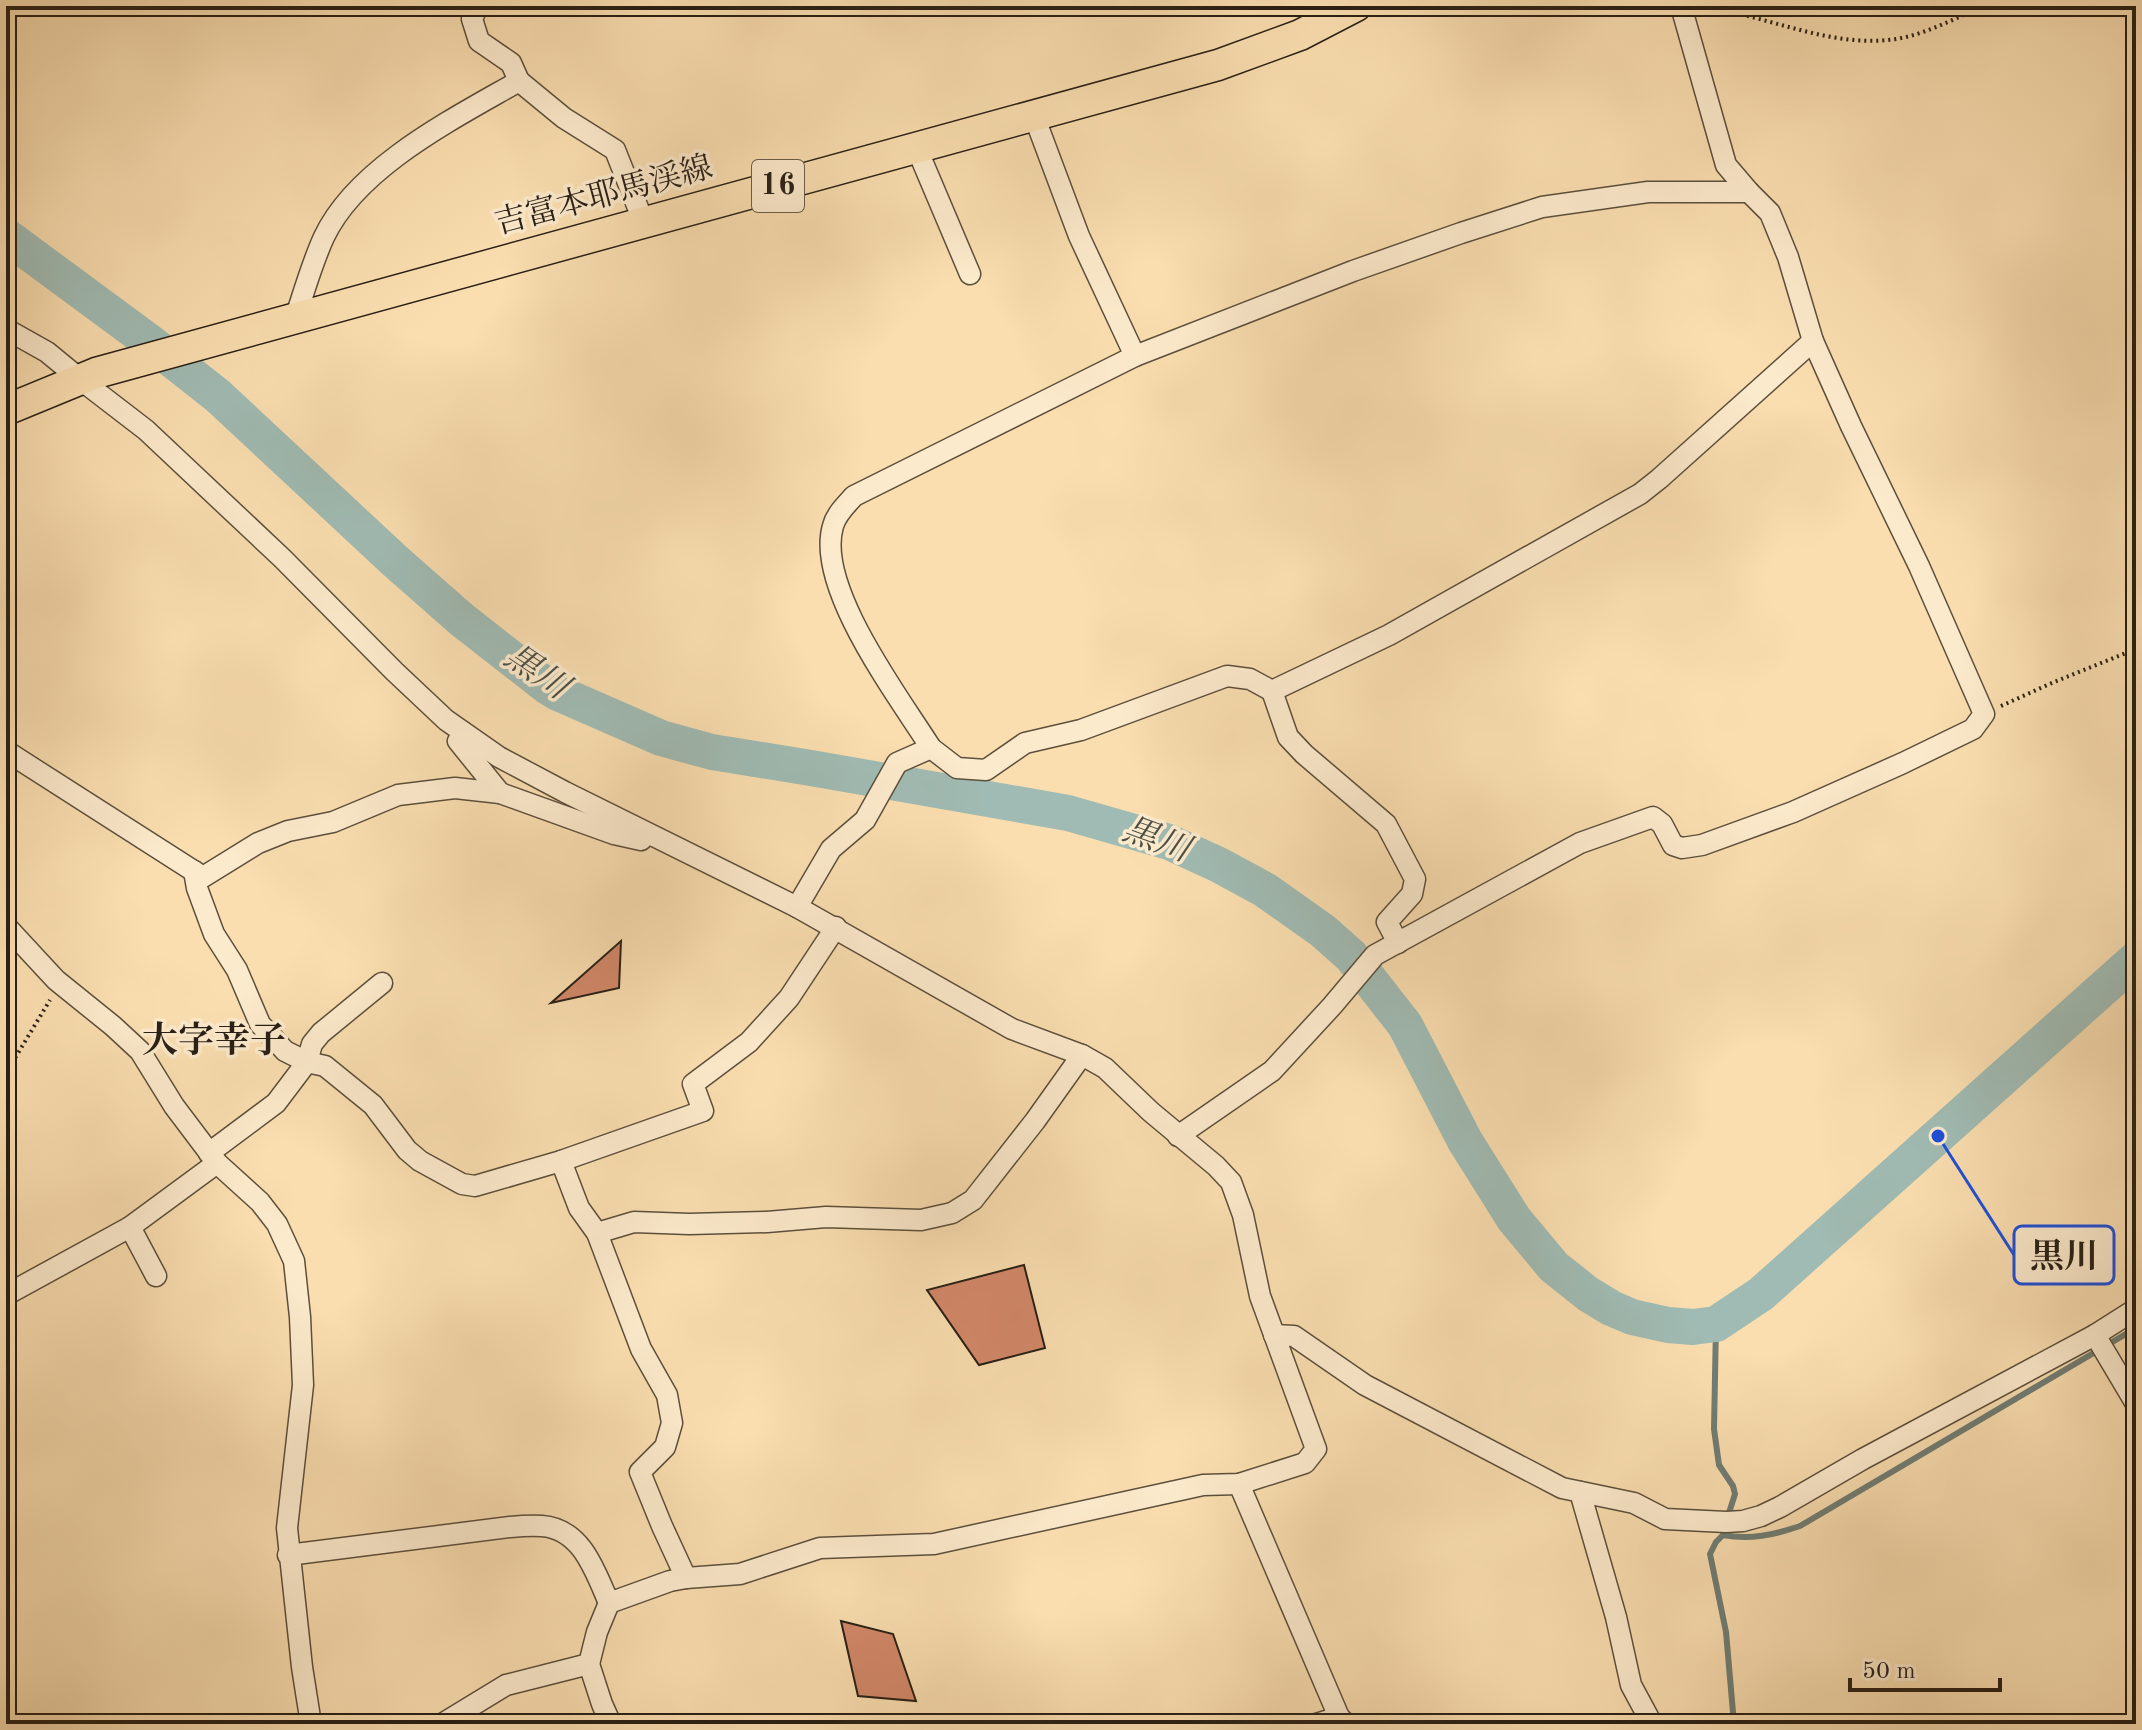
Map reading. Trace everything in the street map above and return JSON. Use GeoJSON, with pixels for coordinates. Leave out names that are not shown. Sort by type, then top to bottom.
{"type":"FeatureCollection","features":[{"type":"Feature","properties":{"kind":"main road","name":"吉富本耶馬渓線"},"geometry":{"type":"LineString","coordinates":[[6,410],[88,377],[193,347],[1218,65],[1300,35],[1356,6]]}},
{"type":"Feature","properties":{"kind":"street"},"geometry":{"type":"LineString","coordinates":[[478,6],[472,19],[479,41],[511,63],[519,81],[564,118],[615,150],[644,223]]}},
{"type":"Feature","properties":{"kind":"street"},"geometry":{"type":"LineString","coordinates":[[1178,1136],[1272,1071],[1375,955],[1580,843],[1653,817],[1662,824],[1673,845],[1682,848],[1702,845],[1793,812],[1903,763],[1973,729],[1984,714],[1919,566],[1813,341],[1788,257],[1770,213],[1726,165],[1690,7]]}},
{"type":"Feature","properties":{"kind":"street"},"geometry":{"type":"LineString","coordinates":[[295,319],[325,235],[351,195],[380,169],[442,125],[519,81]]}},
{"type":"Feature","properties":{"kind":"street"},"geometry":{"type":"LineString","coordinates":[[1034,116],[1079,236],[1135,356]]}},
{"type":"Feature","properties":{"kind":"street"},"geometry":{"type":"LineString","coordinates":[[917,149],[970,274]]}},
{"type":"Feature","properties":{"kind":"street"},"geometry":{"type":"LineString","coordinates":[[1398,943],[1387,922],[1412,894],[1415,879],[1386,824],[1288,737],[1272,691],[1250,679],[1227,676],[1081,730],[1025,743],[986,770],[957,768],[931,748],[867,647],[839,589],[831,558],[833,525],[854,496],[1135,356],[1353,271],[1542,207],[1648,192],[1749,192]]}},
{"type":"Feature","properties":{"kind":"street"},"geometry":{"type":"LineString","coordinates":[[6,329],[88,377],[282,558],[404,681],[463,732],[499,757],[836,927],[1012,1029],[1082,1055],[1105,1068],[1231,1182],[1243,1215],[1260,1296],[1316,1449],[1305,1463],[1239,1484],[1203,1485],[934,1544],[820,1548],[740,1574],[670,1581],[609,1603]]}},
{"type":"Feature","properties":{"kind":"street"},"geometry":{"type":"LineString","coordinates":[[1272,691],[1389,635],[1640,494],[1813,341]]}},
{"type":"Feature","properties":{"kind":"street"},"geometry":{"type":"LineString","coordinates":[[463,732],[458,741],[500,793]]}},
{"type":"Feature","properties":{"kind":"street"},"geometry":{"type":"LineString","coordinates":[[797,907],[831,849],[865,820],[897,763],[931,748]]}},
{"type":"Feature","properties":{"kind":"street"},"geometry":{"type":"LineString","coordinates":[[6,751],[203,877],[258,843],[288,831],[333,822],[398,795],[455,788],[500,793],[614,834],[641,840],[647,833]]}},
{"type":"Feature","properties":{"kind":"street"},"geometry":{"type":"LineString","coordinates":[[194,871],[214,934],[237,970],[260,1024],[285,1051],[307,1062],[325,1066],[373,1105],[407,1150],[420,1161],[462,1184],[475,1186],[561,1161],[703,1111],[693,1084],[749,1042],[789,998],[836,927]]}},
{"type":"Feature","properties":{"kind":"street"},"geometry":{"type":"LineString","coordinates":[[6,926],[60,983],[140,1051],[174,1106],[213,1158],[260,1202],[277,1224],[294,1261],[303,1385],[287,1528],[311,1724]]}},
{"type":"Feature","properties":{"kind":"street"},"geometry":{"type":"LineString","coordinates":[[6,1295],[130,1227],[276,1103],[307,1062],[312,1044],[321,1033],[382,983]]}},
{"type":"Feature","properties":{"kind":"street"},"geometry":{"type":"LineString","coordinates":[[597,1233],[634,1222],[767,1222],[826,1217],[921,1220],[952,1213],[973,1200],[1082,1055]]}},
{"type":"Feature","properties":{"kind":"street"},"geometry":{"type":"LineString","coordinates":[[561,1161],[579,1208],[597,1233],[641,1349],[667,1395],[672,1423],[665,1447],[640,1472],[686,1578]]}},
{"type":"Feature","properties":{"kind":"street"},"geometry":{"type":"LineString","coordinates":[[130,1227],[156,1276]]}},
{"type":"Feature","properties":{"kind":"street"},"geometry":{"type":"LineString","coordinates":[[1274,1335],[1294,1336],[1365,1385],[1562,1488],[1634,1503],[1665,1519],[1726,1522],[1761,1516],[2095,1335],[2136,1309]]}},
{"type":"Feature","properties":{"kind":"street"},"geometry":{"type":"LineString","coordinates":[[2095,1335],[2136,1404]]}},
{"type":"Feature","properties":{"kind":"street"},"geometry":{"type":"LineString","coordinates":[[1239,1484],[1342,1721],[1316,1724]]}},
{"type":"Feature","properties":{"kind":"street"},"geometry":{"type":"LineString","coordinates":[[1580,1492],[1616,1617],[1631,1685],[1652,1724]]}},
{"type":"Feature","properties":{"kind":"street"},"geometry":{"type":"LineString","coordinates":[[288,1555],[510,1527],[545,1526],[569,1535],[584,1549],[609,1603],[589,1664],[611,1724]]}},
{"type":"Feature","properties":{"kind":"street"},"geometry":{"type":"LineString","coordinates":[[442,1724],[506,1685],[589,1664]]}},
{"type":"Feature","properties":{"kind":"path"},"geometry":{"type":"LineString","coordinates":[[1690,7],[1728,10],[1849,40],[1895,39],[1924,31],[1984,6]]}},
{"type":"Feature","properties":{"kind":"path"},"geometry":{"type":"LineString","coordinates":[[1984,714],[2136,649]]}},
{"type":"Feature","properties":{"kind":"path"},"geometry":{"type":"LineString","coordinates":[[6,1073],[60,983]]}},
{"type":"Feature","properties":{"kind":"building"},"geometry":{"type":"Polygon","coordinates":[[[621,941],[619,988],[551,1003],[621,941]]]}},
{"type":"Feature","properties":{"kind":"building"},"geometry":{"type":"Polygon","coordinates":[[[1024,1265],[1045,1348],[979,1365],[927,1290],[1024,1265]]]}},
{"type":"Feature","properties":{"kind":"building"},"geometry":{"type":"Polygon","coordinates":[[[841,1621],[893,1634],[916,1701],[858,1696],[841,1621]]]}},
{"type":"Feature","properties":{"kind":"waterway","name":"黒川"},"geometry":{"type":"LineString","coordinates":[[6,236],[218,396],[461,619],[558,693],[661,738],[712,752],[1068,813],[1169,842],[1265,890],[1323,931],[1351,956],[1405,1025],[1465,1141],[1514,1219],[1554,1267],[1588,1294],[1632,1317],[1668,1325],[1693,1327],[1716,1324],[1761,1294],[2136,959]]}},
{"type":"Feature","properties":{"kind":"waterway"},"geometry":{"type":"LineString","coordinates":[[1716,1324],[1714,1429],[1719,1465],[1735,1494],[1728,1516]]}},
{"type":"Feature","properties":{"kind":"waterway"},"geometry":{"type":"LineString","coordinates":[[1723,1535],[1762,1536],[1800,1526],[2136,1328]]}},
{"type":"Feature","properties":{"kind":"waterway"},"geometry":{"type":"LineString","coordinates":[[1723,1535],[1710,1554],[1726,1632],[1734,1724]]}},
{"type":"Feature","properties":{"kind":"place","name":"黒川"},"geometry":{"type":"Point","coordinates":[1938,1136]}},
{"type":"Feature","properties":{"kind":"district","name":"大字幸子"},"geometry":{"type":"Point","coordinates":[214,1043]}}]}
